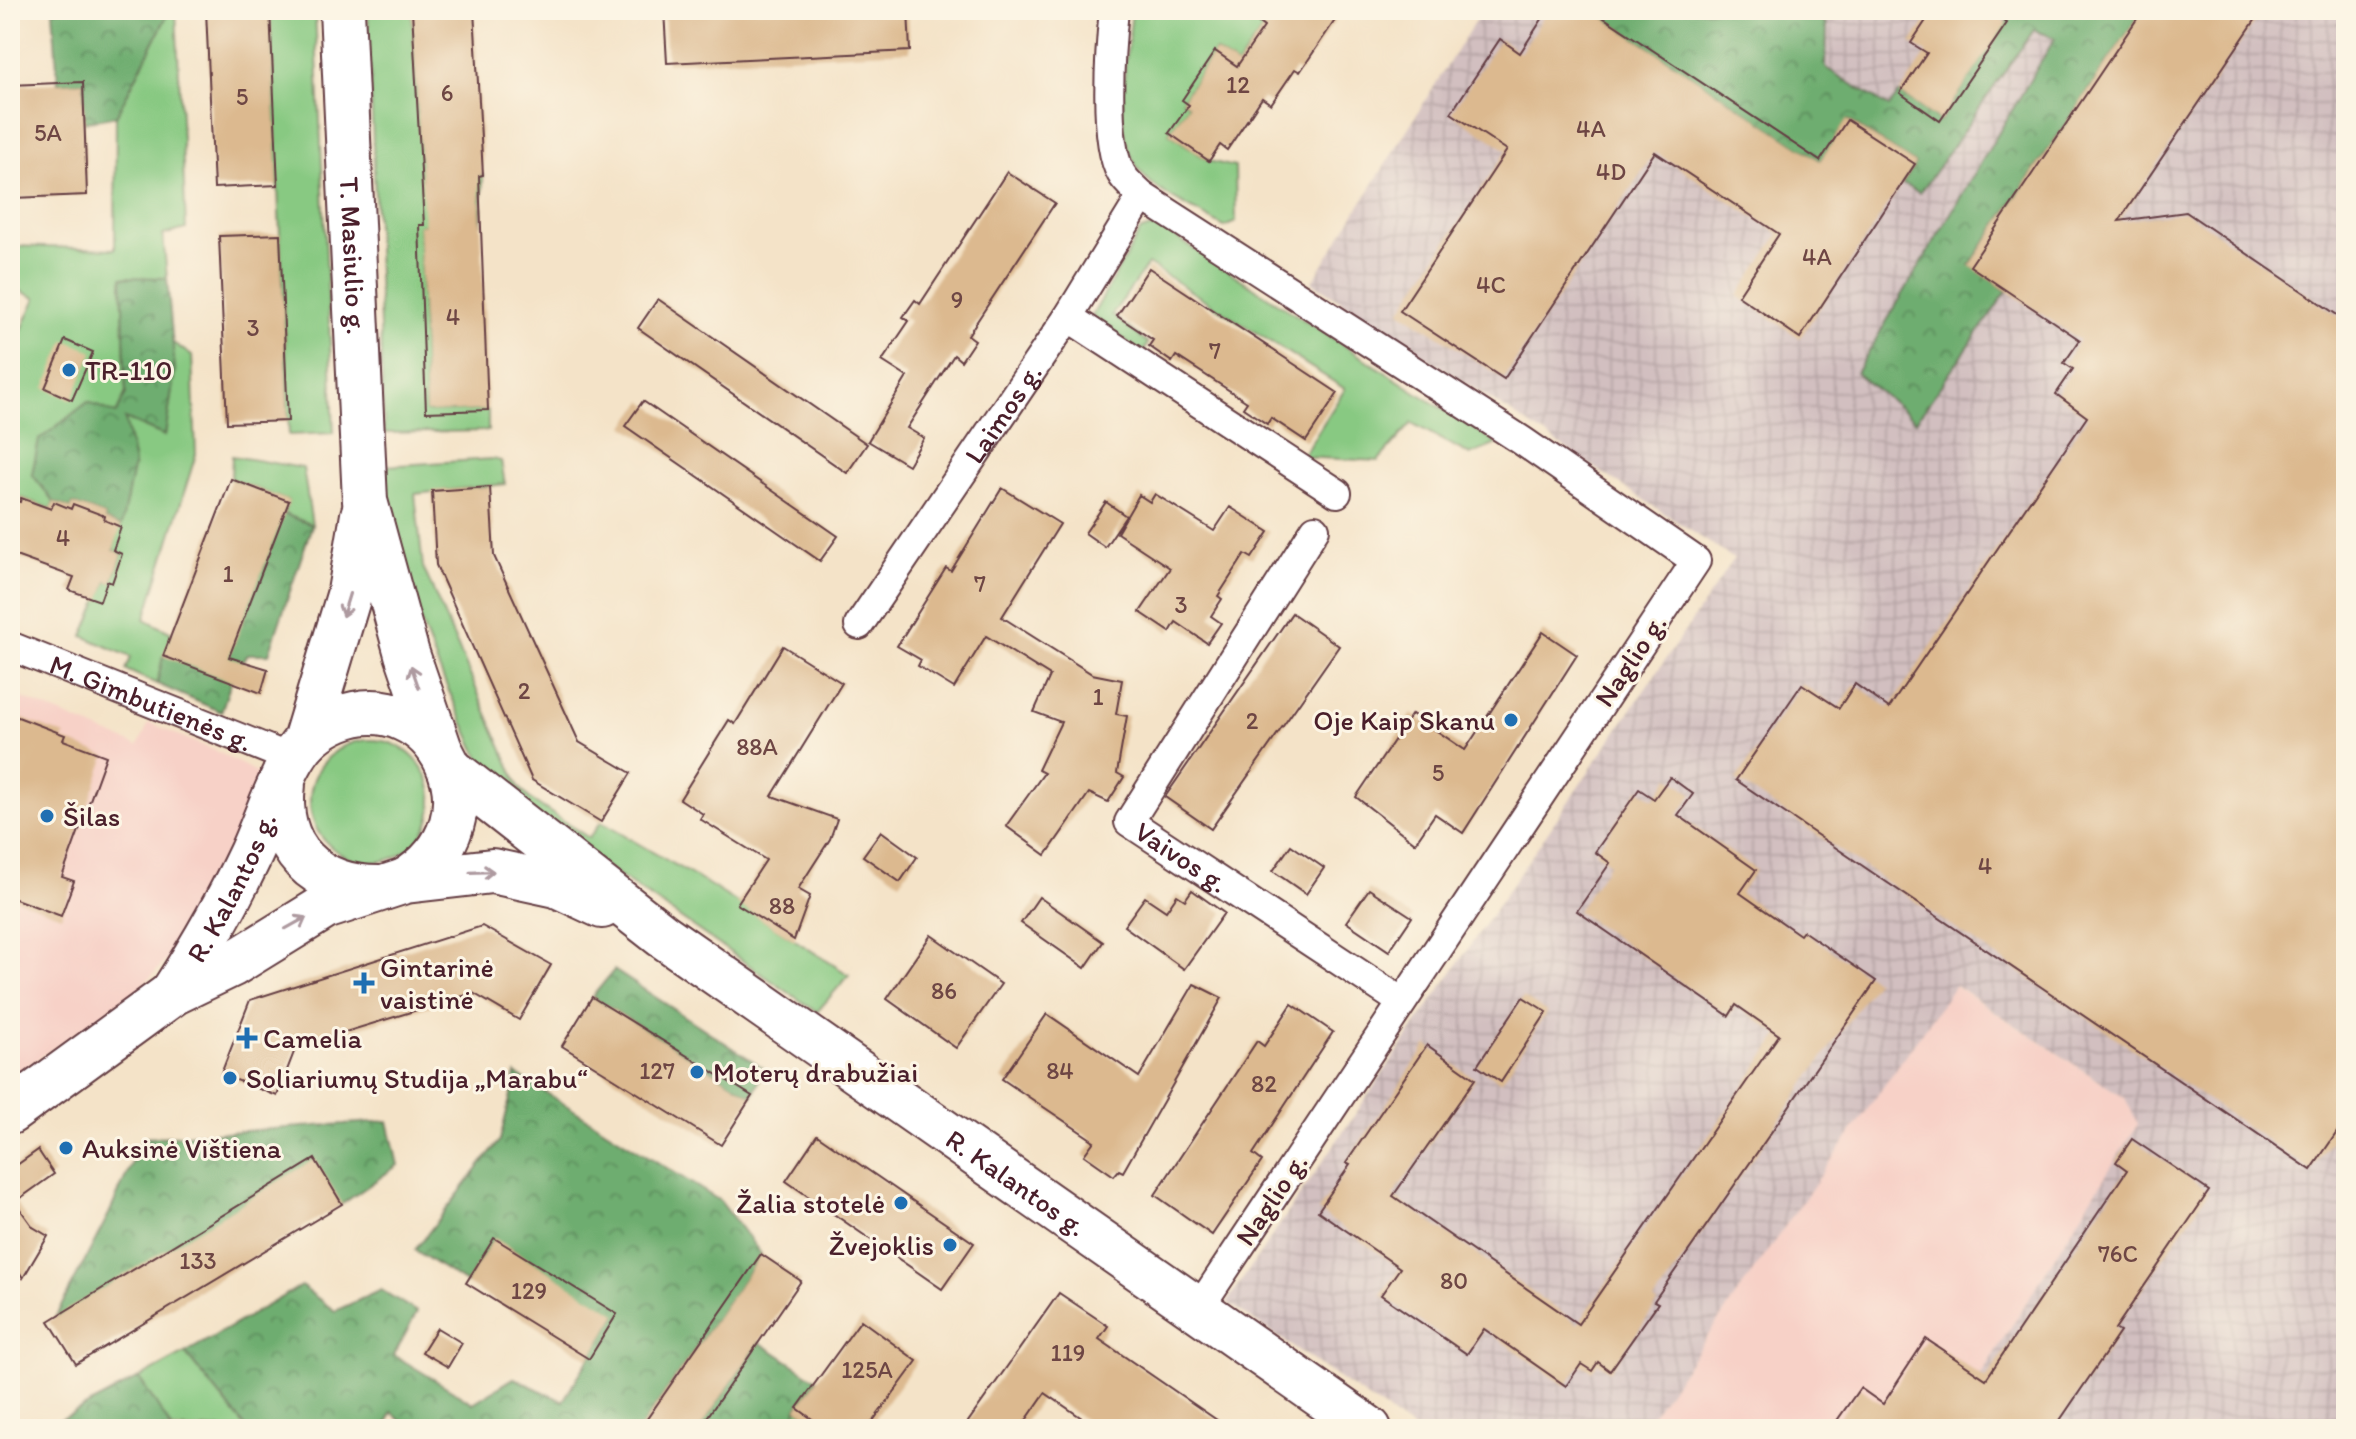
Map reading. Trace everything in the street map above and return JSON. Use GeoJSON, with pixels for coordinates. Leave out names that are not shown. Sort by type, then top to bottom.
{"type":"FeatureCollection","features":[{"type":"Feature","properties":{"kind":"main road","name":"T. Masiulio g."},"geometry":{"type":"LineString","coordinates":[[294,760],[350,592],[365,501],[342,10]]}},
{"type":"Feature","properties":{"kind":"main road","name":"T. Masiulio g."},"geometry":{"type":"LineString","coordinates":[[365,501],[407,654],[446,760]]}},
{"type":"Feature","properties":{"kind":"main road","name":"R. Kalantos g."},"geometry":{"type":"LineString","coordinates":[[173,993],[223,911],[294,760],[322,727],[364,714],[386,715],[407,722],[426,734],[446,760],[662,935],[1369,1429]]}},
{"type":"Feature","properties":{"kind":"main road","name":"R. Kalantos g."},"geometry":{"type":"LineString","coordinates":[[294,760],[283,821],[303,859],[337,883],[392,885],[492,871],[557,885],[662,935]]}},
{"type":"Feature","properties":{"kind":"main road","name":"R. Kalantos g."},"geometry":{"type":"LineString","coordinates":[[10,1112],[173,993],[231,965],[325,907],[392,885],[424,870],[450,835],[456,791],[446,760]]}},
{"type":"Feature","properties":{"kind":"street"},"geometry":{"type":"LineString","coordinates":[[1114,10],[1110,52],[1113,153],[1121,174],[1142,196]]}},
{"type":"Feature","properties":{"kind":"street","name":"Laimos g."},"geometry":{"type":"LineString","coordinates":[[859,625],[1068,317],[1142,196]]}},
{"type":"Feature","properties":{"kind":"street","name":"Naglio g."},"geometry":{"type":"LineString","coordinates":[[1142,196],[1521,440],[1696,561],[1197,1311]]}},
{"type":"Feature","properties":{"kind":"street"},"geometry":{"type":"LineString","coordinates":[[1068,317],[1337,493]]}},
{"type":"Feature","properties":{"kind":"street","name":"Vaivos g."},"geometry":{"type":"LineString","coordinates":[[1315,529],[1129,822],[1402,1002]]}},
{"type":"Feature","properties":{"kind":"street","name":"M. Gimbutienės g."},"geometry":{"type":"LineString","coordinates":[[10,646],[294,760]]}},
{"type":"Feature","properties":{"kind":"shaded area"},"geometry":{"type":"Polygon","coordinates":[[[1482,10],[2346,10],[2346,1429],[1947,1429],[2138,1124],[2125,1098],[1955,985],[1642,1429],[1413,1429],[1227,1302],[1734,559],[1312,282],[1482,10]]]}},
{"type":"Feature","properties":{"kind":"shaded area"},"geometry":{"type":"Polygon","coordinates":[[[10,693],[138,746],[149,723],[218,752],[263,776],[233,848],[171,955],[138,990],[10,1078],[10,693]]]}},
{"type":"Feature","properties":{"kind":"shaded area"},"geometry":{"type":"Polygon","coordinates":[[[1954,985],[2125,1098],[2139,1124],[1947,1429],[1642,1429],[1954,985]]]}},
{"type":"Feature","properties":{"kind":"green space"},"geometry":{"type":"Polygon","coordinates":[[[53,10],[170,10],[116,116],[84,122],[83,82],[58,83],[53,10]]]}},
{"type":"Feature","properties":{"kind":"green space"},"geometry":{"type":"Polygon","coordinates":[[[170,10],[176,10],[186,229],[163,235],[167,278],[122,278],[126,393],[116,414],[32,474],[54,502],[51,509],[22,498],[20,502],[10,499],[10,356],[36,298],[14,288],[10,294],[10,246],[115,249],[116,116],[170,10]]]}},
{"type":"Feature","properties":{"kind":"green space"},"geometry":{"type":"Polygon","coordinates":[[[270,10],[315,10],[334,433],[289,435],[270,10]]]}},
{"type":"Feature","properties":{"kind":"green space"},"geometry":{"type":"Polygon","coordinates":[[[368,10],[412,10],[422,179],[483,175],[481,223],[419,225],[426,412],[488,410],[488,431],[384,433],[368,10]]]}},
{"type":"Feature","properties":{"kind":"green space"},"geometry":{"type":"Polygon","coordinates":[[[1132,10],[1267,10],[1264,27],[1237,66],[1215,51],[1182,100],[1189,105],[1169,133],[1209,161],[1235,167],[1236,222],[1224,227],[1172,198],[1153,185],[1133,160],[1123,120],[1124,74],[1132,10]]]}},
{"type":"Feature","properties":{"kind":"green space"},"geometry":{"type":"Polygon","coordinates":[[[1592,10],[1749,10],[1760,16],[1764,10],[1806,10],[1827,25],[1826,68],[1889,107],[1900,93],[1940,121],[2014,10],[2143,10],[1970,265],[2007,291],[1916,421],[1856,373],[2055,38],[2034,30],[1920,193],[1902,184],[1915,164],[1848,120],[1820,161],[1592,10]]]}},
{"type":"Feature","properties":{"kind":"green space"},"geometry":{"type":"Polygon","coordinates":[[[1158,227],[1497,444],[1470,455],[1412,423],[1378,461],[1302,457],[1345,389],[1148,264],[1112,315],[1148,343],[1143,354],[1092,316],[1141,230],[1158,227]]]}},
{"type":"Feature","properties":{"kind":"green space"},"geometry":{"type":"Polygon","coordinates":[[[122,277],[167,278],[175,370],[165,436],[125,419],[134,463],[121,527],[104,520],[105,516],[73,504],[71,509],[54,502],[32,474],[39,440],[88,402],[116,414],[126,393],[122,277]]]}},
{"type":"Feature","properties":{"kind":"green space"},"geometry":{"type":"Polygon","coordinates":[[[172,342],[192,356],[196,454],[145,619],[172,633],[157,684],[126,670],[131,657],[83,636],[107,581],[112,582],[122,554],[113,550],[134,463],[124,418],[165,436],[175,370],[172,342]]]}},
{"type":"Feature","properties":{"kind":"green space"},"geometry":{"type":"Polygon","coordinates":[[[232,456],[303,468],[312,525],[284,514],[288,501],[231,479],[232,456]]]}},
{"type":"Feature","properties":{"kind":"green space"},"geometry":{"type":"Polygon","coordinates":[[[501,461],[505,484],[415,494],[423,567],[519,787],[530,799],[589,838],[601,822],[711,886],[849,975],[817,1012],[538,820],[507,792],[481,761],[443,678],[401,573],[388,520],[385,466],[501,461]]]}},
{"type":"Feature","properties":{"kind":"green space"},"geometry":{"type":"Polygon","coordinates":[[[284,514],[312,525],[269,654],[248,654],[235,670],[221,712],[157,684],[163,656],[284,514]]]}},
{"type":"Feature","properties":{"kind":"green space"},"geometry":{"type":"Polygon","coordinates":[[[371,740],[394,745],[414,758],[427,778],[432,801],[427,824],[414,844],[394,857],[371,862],[348,857],[328,844],[315,824],[310,801],[315,778],[328,758],[348,745],[371,740]]]}},
{"type":"Feature","properties":{"kind":"green space"},"geometry":{"type":"Polygon","coordinates":[[[614,970],[765,1069],[752,1096],[592,997],[614,970]]]}},
{"type":"Feature","properties":{"kind":"green space"},"geometry":{"type":"Polygon","coordinates":[[[516,1074],[720,1201],[761,1254],[640,1429],[411,1429],[392,1412],[385,1429],[247,1429],[185,1353],[301,1286],[335,1311],[381,1290],[417,1312],[394,1355],[473,1403],[514,1378],[563,1401],[616,1315],[494,1239],[466,1283],[415,1250],[500,1140],[516,1074]]]}},
{"type":"Feature","properties":{"kind":"green space"},"geometry":{"type":"Polygon","coordinates":[[[388,1121],[398,1165],[342,1204],[55,1318],[109,1214],[143,1138],[388,1121]]]}},
{"type":"Feature","properties":{"kind":"green space"},"geometry":{"type":"Polygon","coordinates":[[[759,1342],[817,1380],[797,1408],[793,1429],[699,1429],[759,1342]]]}},
{"type":"Feature","properties":{"kind":"green space"},"geometry":{"type":"Polygon","coordinates":[[[185,1353],[247,1429],[172,1429],[139,1378],[185,1353]]]}},
{"type":"Feature","properties":{"kind":"green space"},"geometry":{"type":"Polygon","coordinates":[[[139,1378],[172,1429],[43,1429],[139,1378]]]}},
{"type":"Feature","properties":{"kind":"green space"},"geometry":{"type":"Polygon","coordinates":[[[797,1408],[826,1429],[793,1429],[797,1408]]]}},
{"type":"Feature","properties":{"kind":"building"},"geometry":{"type":"Polygon","coordinates":[[[206,10],[270,10],[278,185],[214,188],[206,10]]]}},
{"type":"Feature","properties":{"kind":"building"},"geometry":{"type":"Polygon","coordinates":[[[412,10],[474,10],[483,175],[479,176],[488,410],[426,412],[419,225],[424,225],[412,10]]]}},
{"type":"Feature","properties":{"kind":"building"},"geometry":{"type":"Polygon","coordinates":[[[664,10],[908,10],[910,51],[667,63],[664,10]]]}},
{"type":"Feature","properties":{"kind":"building"},"geometry":{"type":"Polygon","coordinates":[[[1242,10],[1342,10],[1300,72],[1295,69],[1271,104],[1262,98],[1227,150],[1220,145],[1209,161],[1169,133],[1189,105],[1182,100],[1215,51],[1237,66],[1264,27],[1242,10]]]}},
{"type":"Feature","properties":{"kind":"building"},"geometry":{"type":"Polygon","coordinates":[[[1548,10],[1592,10],[1820,161],[1847,120],[1915,164],[1800,338],[1738,296],[1779,234],[1655,152],[1504,379],[1400,311],[1507,150],[1451,113],[1500,39],[1520,53],[1548,10]]]}},
{"type":"Feature","properties":{"kind":"building"},"geometry":{"type":"Polygon","coordinates":[[[1933,10],[1988,10],[2007,23],[1940,121],[1900,93],[1927,53],[1911,43],[1933,10]]]}},
{"type":"Feature","properties":{"kind":"building"},"geometry":{"type":"Polygon","coordinates":[[[2143,10],[2262,10],[2119,221],[2186,212],[2346,321],[2346,1119],[2311,1170],[1736,780],[1802,684],[1839,708],[1855,684],[1889,708],[2087,417],[2056,394],[2073,369],[2064,363],[2080,340],[1970,266],[2143,10]]]}},
{"type":"Feature","properties":{"kind":"building"},"geometry":{"type":"Polygon","coordinates":[[[83,82],[87,195],[13,198],[10,85],[83,82]]]}},
{"type":"Feature","properties":{"kind":"building"},"geometry":{"type":"Polygon","coordinates":[[[1007,172],[1055,203],[968,335],[975,340],[961,361],[954,355],[907,428],[924,438],[908,465],[868,441],[907,377],[882,361],[909,321],[903,317],[915,300],[920,304],[1007,172]]]}},
{"type":"Feature","properties":{"kind":"building"},"geometry":{"type":"Polygon","coordinates":[[[280,234],[288,421],[227,423],[219,236],[280,234]]]}},
{"type":"Feature","properties":{"kind":"building"},"geometry":{"type":"Polygon","coordinates":[[[1149,268],[1338,393],[1306,441],[1271,418],[1267,424],[1243,408],[1247,402],[1176,356],[1172,362],[1149,346],[1153,340],[1117,316],[1149,268]]]}},
{"type":"Feature","properties":{"kind":"building"},"geometry":{"type":"Polygon","coordinates":[[[658,299],[867,444],[847,473],[638,328],[658,299]]]}},
{"type":"Feature","properties":{"kind":"building","name":"TR-110"},"geometry":{"type":"Polygon","coordinates":[[[65,340],[93,352],[72,400],[45,388],[65,340]]]}},
{"type":"Feature","properties":{"kind":"building"},"geometry":{"type":"Polygon","coordinates":[[[643,401],[838,536],[820,561],[625,426],[643,401]]]}},
{"type":"Feature","properties":{"kind":"building"},"geometry":{"type":"Polygon","coordinates":[[[231,479],[289,501],[229,657],[268,669],[261,693],[163,656],[231,479]]]}},
{"type":"Feature","properties":{"kind":"building"},"geometry":{"type":"Polygon","coordinates":[[[490,487],[494,556],[579,742],[631,773],[601,822],[532,780],[436,565],[432,491],[490,487]]]}},
{"type":"Feature","properties":{"kind":"building"},"geometry":{"type":"Polygon","coordinates":[[[1002,488],[1060,524],[1002,617],[1092,674],[1122,680],[1116,714],[1127,716],[1117,773],[1124,777],[1108,802],[1089,793],[1046,855],[1006,826],[1044,773],[1038,770],[1061,722],[1034,712],[1050,676],[986,636],[954,688],[918,666],[921,660],[897,646],[946,568],[951,571],[1002,488]]]}},
{"type":"Feature","properties":{"kind":"building"},"geometry":{"type":"Polygon","coordinates":[[[1155,494],[1214,531],[1230,507],[1269,532],[1252,558],[1245,554],[1218,596],[1222,599],[1211,616],[1221,623],[1207,643],[1176,622],[1170,632],[1140,612],[1170,568],[1117,533],[1139,495],[1150,502],[1155,494]]]}},
{"type":"Feature","properties":{"kind":"building"},"geometry":{"type":"Polygon","coordinates":[[[21,498],[51,509],[54,502],[71,509],[73,504],[105,516],[104,520],[121,527],[113,550],[122,554],[112,583],[107,581],[100,601],[69,590],[74,577],[10,554],[10,499],[20,502],[21,498]]]}},
{"type":"Feature","properties":{"kind":"building"},"geometry":{"type":"Polygon","coordinates":[[[1106,502],[1126,516],[1105,547],[1085,533],[1106,502]]]}},
{"type":"Feature","properties":{"kind":"building"},"geometry":{"type":"Polygon","coordinates":[[[1292,613],[1339,646],[1211,829],[1165,797],[1292,613]]]}},
{"type":"Feature","properties":{"kind":"building"},"geometry":{"type":"Polygon","coordinates":[[[1543,632],[1577,655],[1463,833],[1435,814],[1415,843],[1356,797],[1412,714],[1465,750],[1543,632]]]}},
{"type":"Feature","properties":{"kind":"building"},"geometry":{"type":"Polygon","coordinates":[[[783,646],[842,683],[772,796],[837,819],[830,839],[798,889],[810,896],[794,940],[737,904],[766,860],[700,819],[703,814],[680,799],[729,720],[735,724],[783,646]]]}},
{"type":"Feature","properties":{"kind":"building","name":"Šilas"},"geometry":{"type":"Polygon","coordinates":[[[10,714],[65,735],[63,740],[106,756],[62,877],[74,881],[61,916],[10,897],[10,714]]]}},
{"type":"Feature","properties":{"kind":"building"},"geometry":{"type":"Polygon","coordinates":[[[1670,777],[1693,794],[1678,815],[1756,870],[1740,893],[1800,935],[1803,931],[1876,981],[1654,1301],[1658,1303],[1610,1371],[1598,1362],[1592,1371],[1581,1364],[1566,1386],[1484,1329],[1467,1354],[1381,1295],[1400,1268],[1318,1211],[1350,1165],[1346,1163],[1427,1045],[1475,1079],[1393,1196],[1578,1324],[1779,1035],[1736,1005],[1729,1016],[1577,911],[1610,863],[1595,852],[1639,789],[1654,799],[1670,777]]]}},
{"type":"Feature","properties":{"kind":"building"},"geometry":{"type":"Polygon","coordinates":[[[881,831],[917,857],[900,882],[863,856],[881,831]]]}},
{"type":"Feature","properties":{"kind":"building"},"geometry":{"type":"Polygon","coordinates":[[[1291,845],[1324,868],[1306,894],[1273,871],[1291,845]]]}},
{"type":"Feature","properties":{"kind":"building"},"geometry":{"type":"Polygon","coordinates":[[[1369,889],[1412,917],[1389,951],[1346,922],[1369,889]]]}},
{"type":"Feature","properties":{"kind":"building"},"geometry":{"type":"Polygon","coordinates":[[[1192,890],[1224,913],[1184,969],[1124,926],[1145,897],[1166,911],[1177,895],[1185,900],[1192,890]]]}},
{"type":"Feature","properties":{"kind":"building"},"geometry":{"type":"Polygon","coordinates":[[[1039,897],[1103,942],[1085,968],[1021,923],[1039,897]]]}},
{"type":"Feature","properties":{"kind":"building"},"geometry":{"type":"Polygon","coordinates":[[[482,926],[551,965],[519,1020],[473,993],[296,1047],[277,1096],[221,1074],[250,1000],[482,926]]]}},
{"type":"Feature","properties":{"kind":"building"},"geometry":{"type":"Polygon","coordinates":[[[931,935],[1001,984],[956,1048],[887,999],[931,935]]]}},
{"type":"Feature","properties":{"kind":"building"},"geometry":{"type":"Polygon","coordinates":[[[1194,984],[1222,998],[1123,1172],[1119,1170],[1114,1176],[1084,1155],[1094,1141],[1002,1079],[1047,1014],[1139,1077],[1194,984]]]}},
{"type":"Feature","properties":{"kind":"building"},"geometry":{"type":"Polygon","coordinates":[[[592,997],[752,1096],[721,1145],[562,1046],[592,997]]]}},
{"type":"Feature","properties":{"kind":"building"},"geometry":{"type":"Polygon","coordinates":[[[1523,997],[1547,1012],[1501,1082],[1477,1066],[1523,997]]]}},
{"type":"Feature","properties":{"kind":"building"},"geometry":{"type":"Polygon","coordinates":[[[1292,1004],[1333,1032],[1253,1154],[1262,1161],[1212,1235],[1155,1195],[1257,1041],[1264,1046],[1292,1004]]]}},
{"type":"Feature","properties":{"kind":"building"},"geometry":{"type":"Polygon","coordinates":[[[817,1135],[974,1243],[942,1289],[786,1181],[817,1135]]]}},
{"type":"Feature","properties":{"kind":"building"},"geometry":{"type":"Polygon","coordinates":[[[2132,1139],[2209,1191],[2115,1329],[2120,1332],[2054,1429],[1831,1429],[1860,1388],[1883,1404],[1926,1339],[1986,1379],[2127,1170],[2116,1162],[2132,1139]]]}},
{"type":"Feature","properties":{"kind":"building"},"geometry":{"type":"Polygon","coordinates":[[[38,1150],[54,1174],[15,1202],[33,1227],[48,1236],[23,1278],[10,1257],[10,1170],[38,1150]]]}},
{"type":"Feature","properties":{"kind":"building"},"geometry":{"type":"Polygon","coordinates":[[[315,1159],[342,1204],[76,1364],[49,1321],[315,1159]]]}},
{"type":"Feature","properties":{"kind":"building"},"geometry":{"type":"Polygon","coordinates":[[[494,1238],[617,1314],[589,1359],[466,1283],[494,1238]]]}},
{"type":"Feature","properties":{"kind":"building"},"geometry":{"type":"Polygon","coordinates":[[[761,1254],[801,1281],[699,1429],[640,1429],[761,1254]]]}},
{"type":"Feature","properties":{"kind":"building"},"geometry":{"type":"Polygon","coordinates":[[[1059,1293],[1108,1326],[1099,1339],[1230,1429],[1098,1429],[1045,1393],[1020,1429],[963,1429],[1059,1293]]]}},
{"type":"Feature","properties":{"kind":"building"},"geometry":{"type":"Polygon","coordinates":[[[861,1320],[917,1361],[867,1429],[826,1429],[797,1408],[861,1320]]]}},
{"type":"Feature","properties":{"kind":"building"},"geometry":{"type":"Polygon","coordinates":[[[437,1328],[462,1343],[448,1367],[422,1352],[437,1328]]]}},
{"type":"Feature","properties":{"kind":"place","name":"TR-110"},"geometry":{"type":"Point","coordinates":[69,370]}},
{"type":"Feature","properties":{"kind":"place","name":"Oje Kaip Skanu"},"geometry":{"type":"Point","coordinates":[1511,720]}},
{"type":"Feature","properties":{"kind":"place","name":"Šilas"},"geometry":{"type":"Point","coordinates":[47,816]}},
{"type":"Feature","properties":{"kind":"place","name":"Gintarinė vaistinė"},"geometry":{"type":"Point","coordinates":[364,983]}},
{"type":"Feature","properties":{"kind":"place","name":"Camelia"},"geometry":{"type":"Point","coordinates":[247,1038]}},
{"type":"Feature","properties":{"kind":"place","name":"Moterų drabužiai"},"geometry":{"type":"Point","coordinates":[697,1072]}},
{"type":"Feature","properties":{"kind":"place","name":"Soliariumų Studija „Marabu“"},"geometry":{"type":"Point","coordinates":[230,1078]}},
{"type":"Feature","properties":{"kind":"place","name":"Auksinė Vištiena"},"geometry":{"type":"Point","coordinates":[66,1148]}},
{"type":"Feature","properties":{"kind":"place","name":"Žalia stotelė"},"geometry":{"type":"Point","coordinates":[901,1203]}},
{"type":"Feature","properties":{"kind":"place","name":"Žvejoklis"},"geometry":{"type":"Point","coordinates":[950,1245]}}]}
